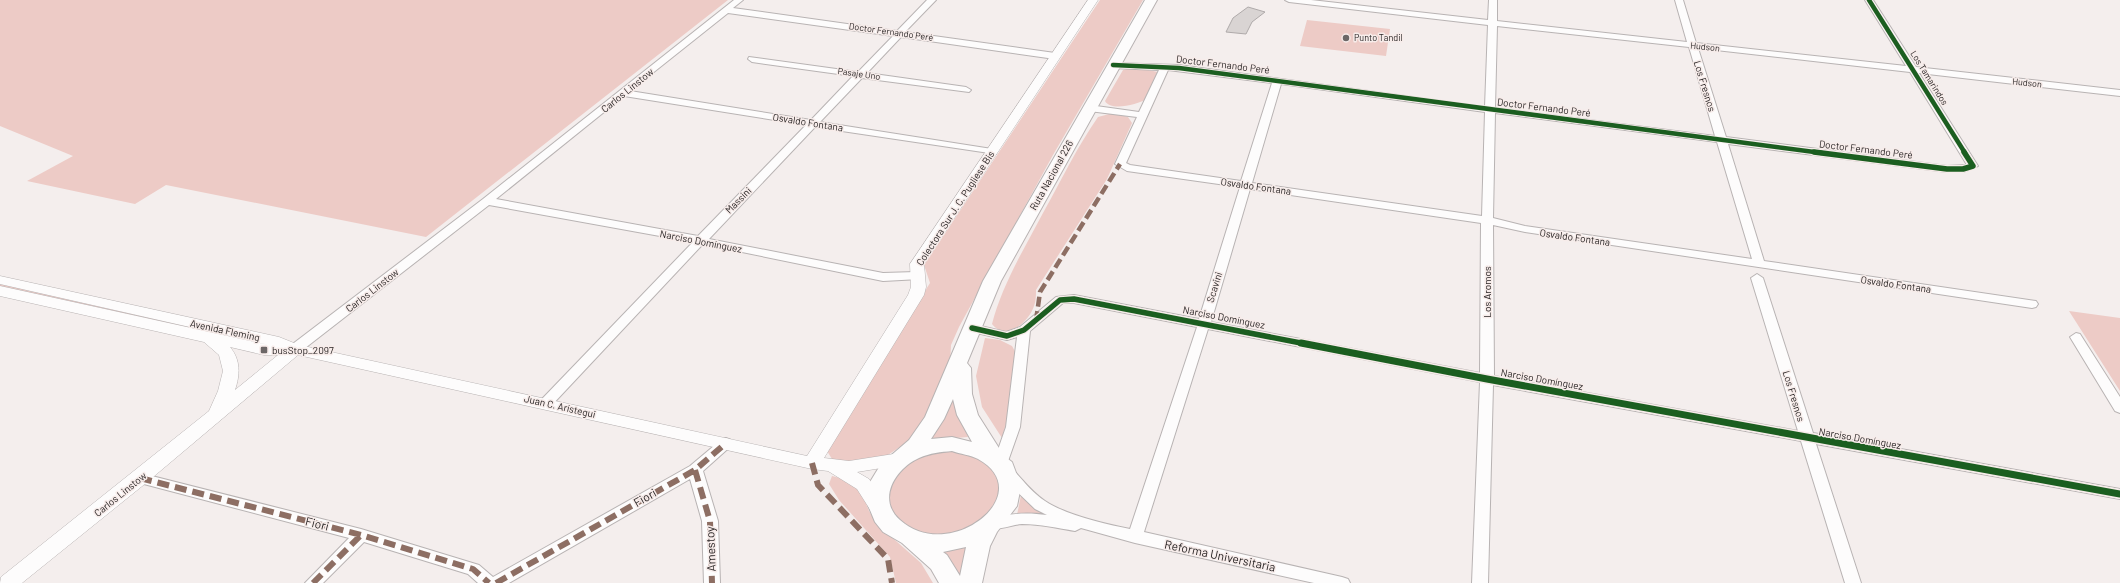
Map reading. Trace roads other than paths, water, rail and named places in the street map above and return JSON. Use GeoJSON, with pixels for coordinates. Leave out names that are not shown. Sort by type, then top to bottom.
{"type":"FeatureCollection","features":[{"type":"Feature","properties":{"kind":"highway","name":"Ruta Nacional 226"},"geometry":{"type":"LineString","coordinates":[[951,583],[939,562],[889,525],[881,512],[877,499],[880,485],[887,472],[916,445],[934,419],[992,280],[1151,0]]}},
{"type":"Feature","properties":{"kind":"highway","name":"Ruta Nacional 226"},"geometry":{"type":"LineString","coordinates":[[962,355],[960,389],[964,407],[972,428],[1000,464],[1010,483],[1010,497],[1005,511],[991,526],[978,546],[970,583]]}},
{"type":"Feature","properties":{"kind":"highway","name":"Ruta Nacional 226"},"geometry":{"type":"LineString","coordinates":[[902,458],[919,449],[952,444],[968,446],[982,451],[1000,464]]}},
{"type":"Feature","properties":{"kind":"highway","name":"Ruta Nacional 226"},"geometry":{"type":"LineString","coordinates":[[903,534],[918,540],[936,543],[954,542],[972,537],[991,526]]}},
{"type":"Feature","properties":{"kind":"main road","name":"Colectora Sur J. C. Pugliese Bis"},"geometry":{"type":"LineString","coordinates":[[818,464],[916,295],[919,286],[916,276],[917,264],[1093,0]]}},
{"type":"Feature","properties":{"kind":"main road","name":"Avenida Fleming"},"geometry":{"type":"LineString","coordinates":[[0,280],[279,342],[295,349]]}},
{"type":"Feature","properties":{"kind":"main road","name":"Avenida Fleming"},"geometry":{"type":"LineString","coordinates":[[0,291],[264,350],[295,349]]}},
{"type":"Feature","properties":{"kind":"main road"},"geometry":{"type":"LineString","coordinates":[[206,337],[218,344],[231,367],[229,387],[210,420]]}},
{"type":"Feature","properties":{"kind":"main road","name":"Juan C. Arístegui"},"geometry":{"type":"LineString","coordinates":[[295,349],[818,464],[848,474],[863,484],[881,512]]}},
{"type":"Feature","properties":{"kind":"main road","name":"Carlos Linstow"},"geometry":{"type":"LineString","coordinates":[[8,583],[140,478],[295,349]]}},
{"type":"Feature","properties":{"kind":"main road","name":"Juan C. Arístegui"},"geometry":{"type":"LineString","coordinates":[[818,464],[858,467],[902,458]]}},
{"type":"Feature","properties":{"kind":"street","name":"Carlos Linstow"},"geometry":{"type":"LineString","coordinates":[[295,349],[487,201],[739,0]]}},
{"type":"Feature","properties":{"kind":"street","name":"Massini"},"geometry":{"type":"LineString","coordinates":[[546,403],[699,240],[815,123],[932,0]]}},
{"type":"Feature","properties":{"kind":"street","name":"Hudson"},"geometry":{"type":"LineString","coordinates":[[1289,0],[2120,93]]}},
{"type":"Feature","properties":{"kind":"street","name":"Los Aromos"},"geometry":{"type":"LineString","coordinates":[[1480,583],[1487,380],[1487,220],[1493,0]]}},
{"type":"Feature","properties":{"kind":"street","name":"Los Fresnos"},"geometry":{"type":"LineString","coordinates":[[1679,0],[1759,264]]}},
{"type":"Feature","properties":{"kind":"street","name":"Los Tamarindos"},"geometry":{"type":"LineString","coordinates":[[1869,0],[1973,166]]}},
{"type":"Feature","properties":{"kind":"street","name":"Doctor Fernando Peré"},"geometry":{"type":"LineString","coordinates":[[727,10],[1055,56]]}},
{"type":"Feature","properties":{"kind":"street","name":"Pasaje Uno"},"geometry":{"type":"LineString","coordinates":[[752,59],[966,90]]}},
{"type":"Feature","properties":{"kind":"street","name":"Doctor Fernando Peré"},"geometry":{"type":"LineString","coordinates":[[1113,65],[1165,67],[1947,169],[1963,169],[1973,166]]}},
{"type":"Feature","properties":{"kind":"street"},"geometry":{"type":"LineString","coordinates":[[1089,108],[1142,115],[1165,67]]}},
{"type":"Feature","properties":{"kind":"street","name":"Scavini"},"geometry":{"type":"LineString","coordinates":[[1135,537],[1204,323],[1277,81]]}},
{"type":"Feature","properties":{"kind":"street","name":"Osvaldo Fontana"},"geometry":{"type":"LineString","coordinates":[[623,92],[992,152]]}},
{"type":"Feature","properties":{"kind":"street","name":"Osvaldo Fontana"},"geometry":{"type":"LineString","coordinates":[[1142,115],[1120,164],[1127,168],[1487,220],[1525,229],[2032,304]]}},
{"type":"Feature","properties":{"kind":"street","name":"Narciso Domínguez"},"geometry":{"type":"LineString","coordinates":[[487,201],[699,240],[883,277],[916,276]]}},
{"type":"Feature","properties":{"kind":"street","name":"Los Fresnos"},"geometry":{"type":"LineString","coordinates":[[1757,278],[1853,583]]}},
{"type":"Feature","properties":{"kind":"street","name":"Narciso Domínguez"},"geometry":{"type":"LineString","coordinates":[[972,328],[1007,336],[1024,330],[1060,300],[1074,300],[1204,323],[1487,380],[2120,494]]}},
{"type":"Feature","properties":{"kind":"street"},"geometry":{"type":"LineString","coordinates":[[1000,464],[1012,427],[1024,330]]}},
{"type":"Feature","properties":{"kind":"street"},"geometry":{"type":"LineString","coordinates":[[2076,337],[2120,408]]}},
{"type":"Feature","properties":{"kind":"street","name":"Fiori"},"geometry":{"type":"LineString","coordinates":[[496,583],[694,470],[726,443]]}},
{"type":"Feature","properties":{"kind":"street","name":"Reforma Universitaria"},"geometry":{"type":"LineString","coordinates":[[1000,464],[1021,488],[1040,504],[1052,511],[1098,528]]}},
{"type":"Feature","properties":{"kind":"street","name":"Amestoy"},"geometry":{"type":"LineString","coordinates":[[694,470],[710,521],[712,583]]}},
{"type":"Feature","properties":{"kind":"street","name":"Fiori"},"geometry":{"type":"LineString","coordinates":[[140,478],[361,535],[473,569],[488,583]]}},
{"type":"Feature","properties":{"kind":"street","name":"Reforma Universitaria"},"geometry":{"type":"LineString","coordinates":[[991,526],[1004,520],[1025,518],[1098,528],[1342,583]]}},
{"type":"Feature","properties":{"kind":"street"},"geometry":{"type":"LineString","coordinates":[[313,583],[361,535]]}},
{"type":"Feature","properties":{"kind":"place","name":"Punto Tandil"},"geometry":{"type":"Point","coordinates":[1346,38]}},
{"type":"Feature","properties":{"kind":"place","name":"busStop_2097"},"geometry":{"type":"Point","coordinates":[264,350]}}]}
